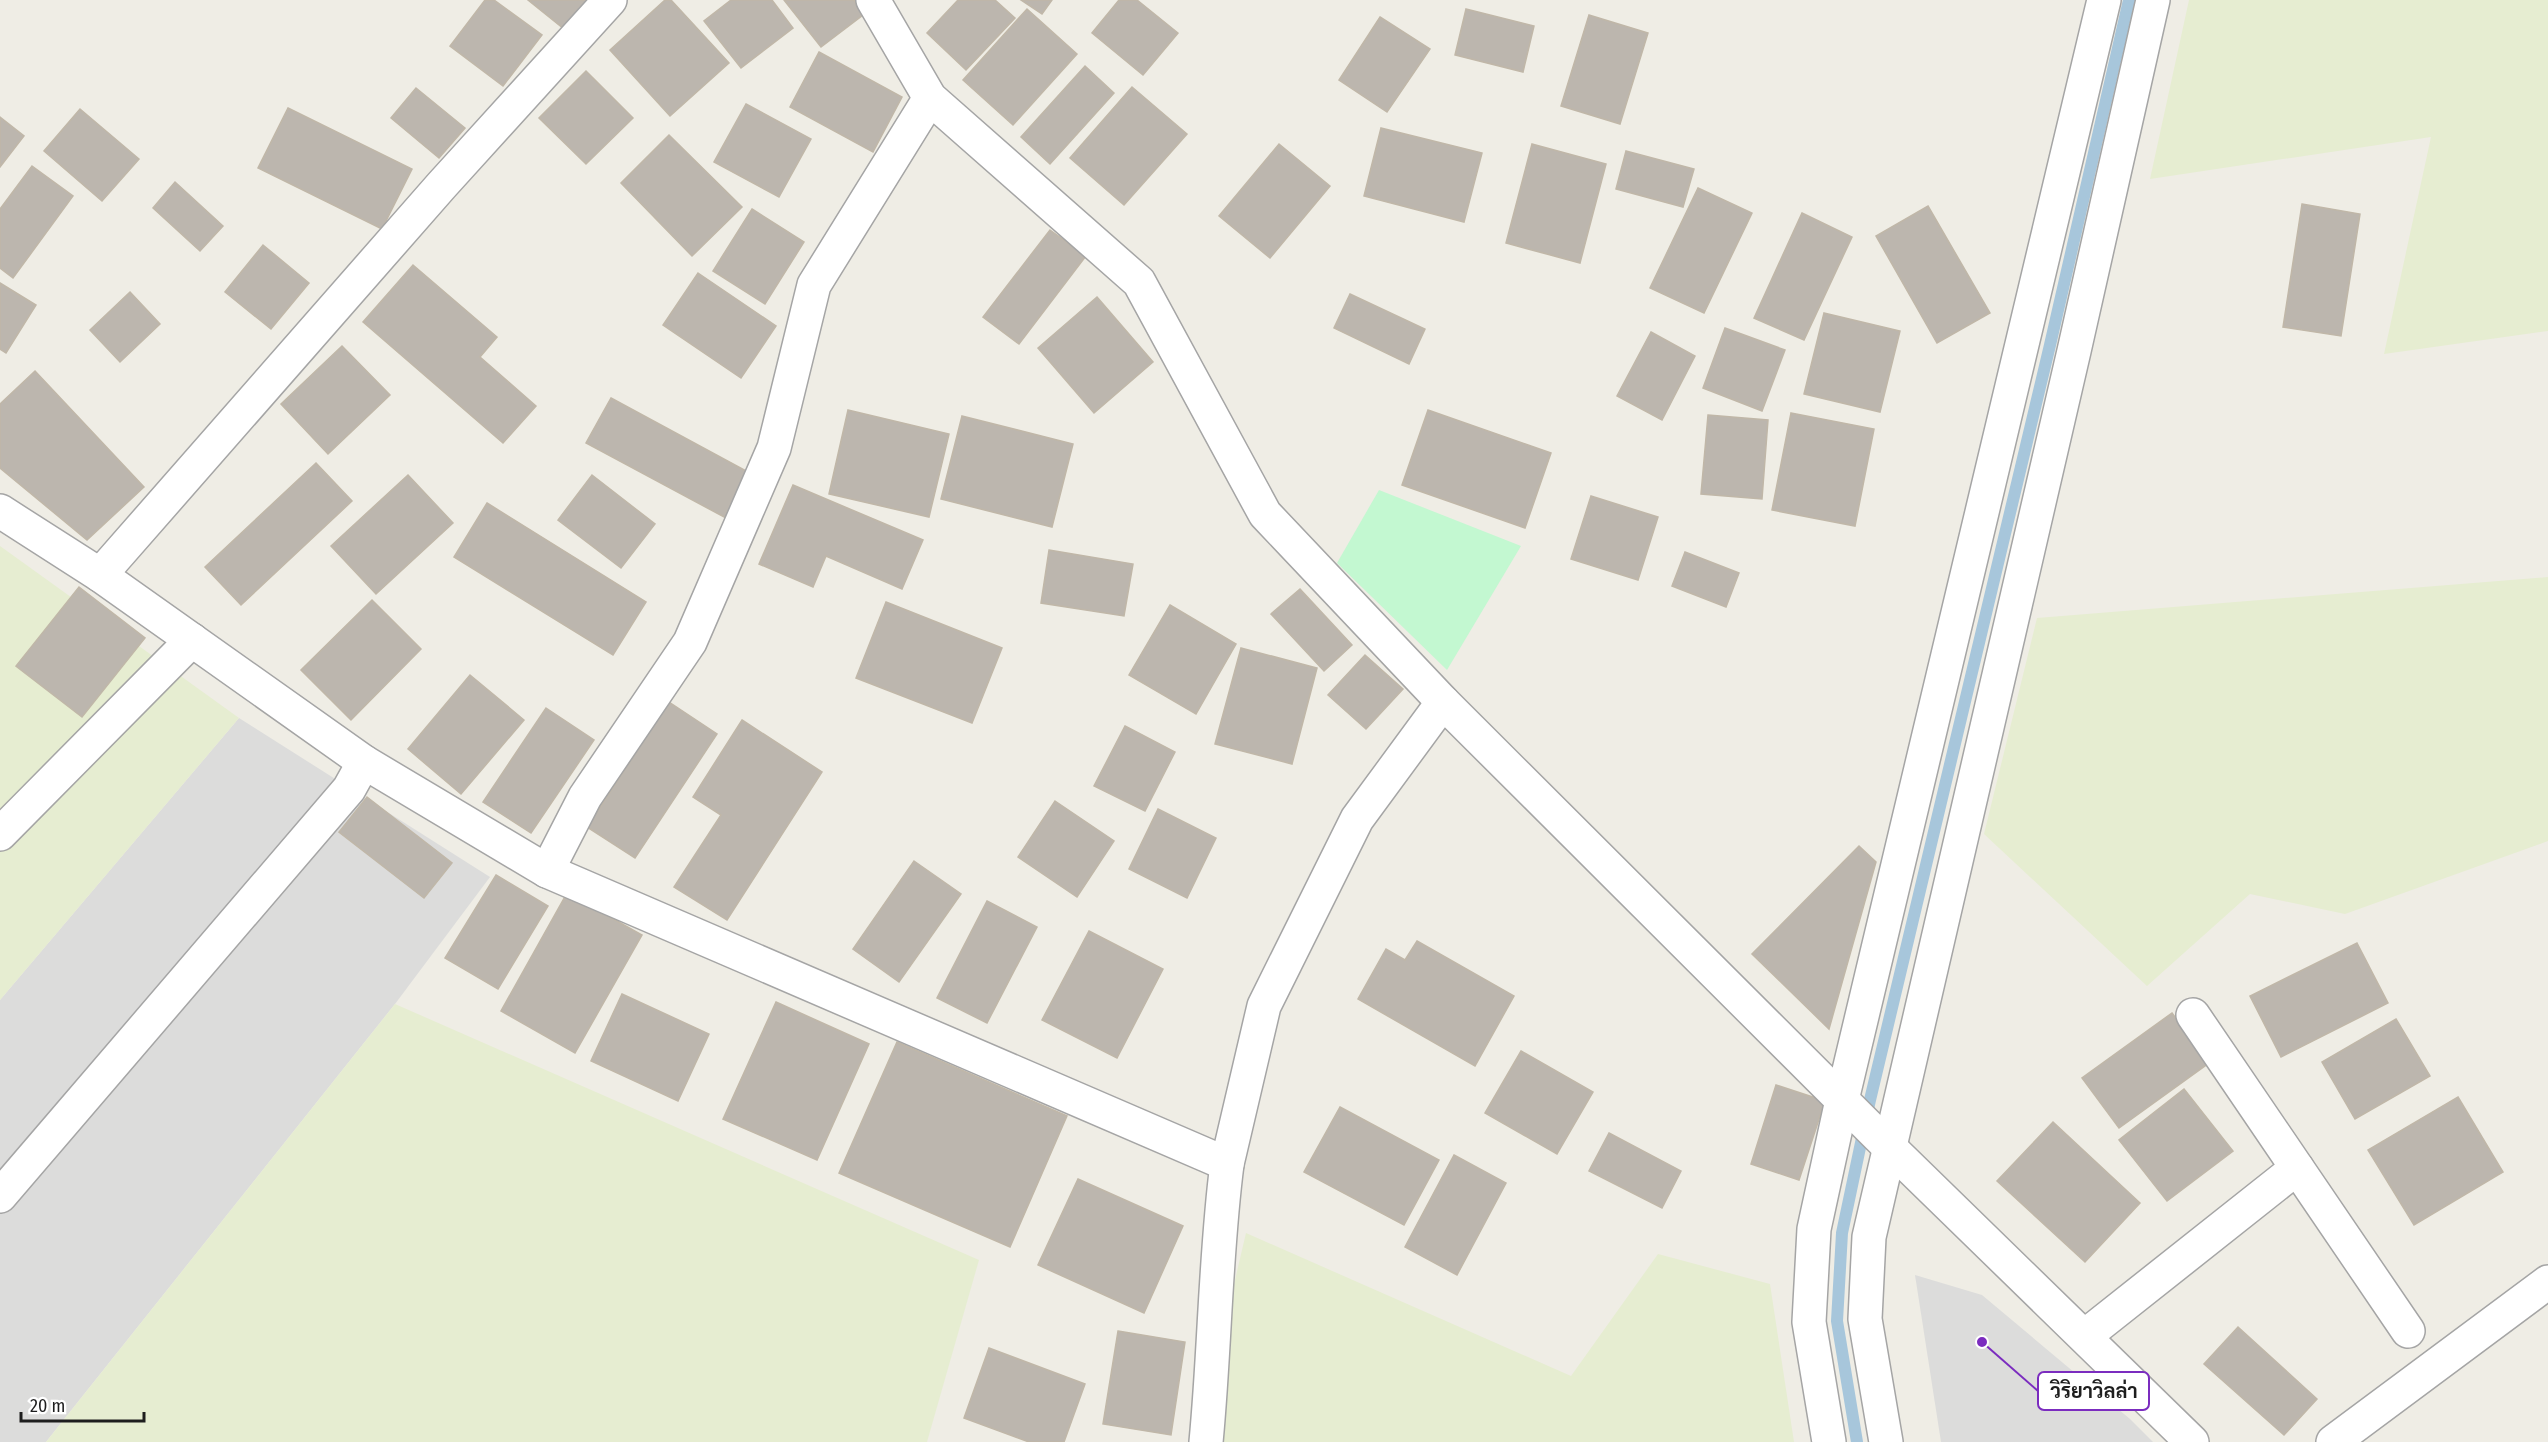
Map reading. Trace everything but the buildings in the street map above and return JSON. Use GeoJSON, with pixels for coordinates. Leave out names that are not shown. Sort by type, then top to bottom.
{"type":"FeatureCollection","features":[{"type":"Feature","properties":{"kind":"street"},"geometry":{"type":"LineString","coordinates":[[100,575],[441,186],[610,0]]}},
{"type":"Feature","properties":{"kind":"street"},"geometry":{"type":"LineString","coordinates":[[873,0],[930,98],[1139,282],[1265,514],[1443,702],[1867,1125],[2192,1442]]}},
{"type":"Feature","properties":{"kind":"street"},"geometry":{"type":"LineString","coordinates":[[1886,1442],[1865,1319],[1869,1237],[1867,1125],[2025,339],[2103,0]]}},
{"type":"Feature","properties":{"kind":"street"},"geometry":{"type":"LineString","coordinates":[[1829,1442],[1809,1322],[1814,1229],[1867,1125],[2153,0]]}},
{"type":"Feature","properties":{"kind":"street"},"geometry":{"type":"LineString","coordinates":[[547,871],[585,797],[690,642],[774,448],[814,285],[930,98]]}},
{"type":"Feature","properties":{"kind":"street"},"geometry":{"type":"LineString","coordinates":[[0,512],[100,575],[364,762],[547,871],[1227,1164]]}},
{"type":"Feature","properties":{"kind":"street"},"geometry":{"type":"LineString","coordinates":[[0,834],[192,640]]}},
{"type":"Feature","properties":{"kind":"street"},"geometry":{"type":"LineString","coordinates":[[1206,1442],[1214,1355],[1218,1234],[1227,1164],[1264,1006],[1357,819],[1443,702]]}},
{"type":"Feature","properties":{"kind":"street"},"geometry":{"type":"LineString","coordinates":[[0,1196],[349,789],[364,762]]}},
{"type":"Feature","properties":{"kind":"street"},"geometry":{"type":"LineString","coordinates":[[2193,1015],[2408,1331]]}},
{"type":"Feature","properties":{"kind":"street"},"geometry":{"type":"LineString","coordinates":[[2085,1336],[2297,1168]]}},
{"type":"Feature","properties":{"kind":"street"},"geometry":{"type":"LineString","coordinates":[[2333,1442],[2548,1282]]}},
{"type":"Feature","properties":{"kind":"shaded area"},"geometry":{"type":"Polygon","coordinates":[[[239,718],[490,877],[395,1004],[46,1442],[0,1442],[0,1000],[239,718]]]}},
{"type":"Feature","properties":{"kind":"shaded area"},"geometry":{"type":"Polygon","coordinates":[[[1915,1275],[1982,1295],[2130,1419],[2153,1442],[1941,1442],[1915,1275]]]}},
{"type":"Feature","properties":{"kind":"green space"},"geometry":{"type":"Polygon","coordinates":[[[2189,0],[2548,0],[2548,331],[2384,354],[2431,137],[2150,179],[2189,0]]]}},
{"type":"Feature","properties":{"kind":"green space"},"geometry":{"type":"Polygon","coordinates":[[[1379,490],[1521,546],[1447,670],[1337,563],[1379,490]]]}},
{"type":"Feature","properties":{"kind":"green space"},"geometry":{"type":"Polygon","coordinates":[[[0,546],[239,718],[0,1000],[0,546]]]}},
{"type":"Feature","properties":{"kind":"green space"},"geometry":{"type":"Polygon","coordinates":[[[2548,577],[2548,841],[2345,914],[2250,894],[2147,986],[1984,834],[2037,618],[2548,577]]]}},
{"type":"Feature","properties":{"kind":"green space"},"geometry":{"type":"Polygon","coordinates":[[[395,1004],[979,1260],[927,1442],[46,1442],[395,1004]]]}},
{"type":"Feature","properties":{"kind":"green space"},"geometry":{"type":"Polygon","coordinates":[[[1246,1233],[1571,1376],[1658,1254],[1770,1284],[1794,1442],[1197,1442],[1246,1233]]]}},
{"type":"Feature","properties":{"kind":"waterway"},"geometry":{"type":"LineString","coordinates":[[1857,1442],[1837,1321],[1842,1233],[1870,1100],[2050,345],[2129,0]]}},
{"type":"Feature","properties":{"kind":"place","name":"วิริยาวิลล่า"},"geometry":{"type":"Point","coordinates":[1982,1342]}}]}
